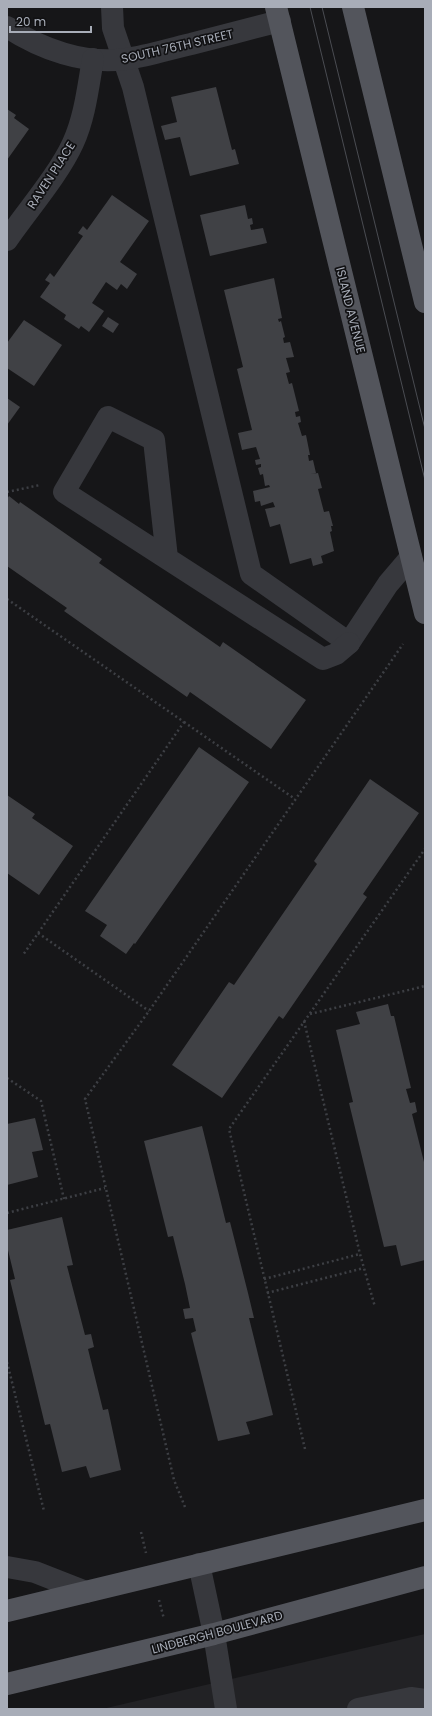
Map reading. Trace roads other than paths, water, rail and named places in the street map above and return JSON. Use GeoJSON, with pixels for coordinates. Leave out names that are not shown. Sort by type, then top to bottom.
{"type":"FeatureCollection","features":[{"type":"Feature","properties":{"kind":"main road"},"geometry":{"type":"LineString","coordinates":[[353,7],[425,302]]}},
{"type":"Feature","properties":{"kind":"main road","name":"ISLAND AVENUE"},"geometry":{"type":"LineString","coordinates":[[278,14],[425,613]]}},
{"type":"Feature","properties":{"kind":"main road"},"geometry":{"type":"LineString","coordinates":[[7,1611],[425,1510]]}},
{"type":"Feature","properties":{"kind":"main road","name":"LINDBERGH BOULEVARD"},"geometry":{"type":"LineString","coordinates":[[7,1684],[214,1634],[425,1576]]}},
{"type":"Feature","properties":{"kind":"street"},"geometry":{"type":"LineString","coordinates":[[112,7],[113,28],[125,59],[251,574],[349,643]]}},
{"type":"Feature","properties":{"kind":"street","name":"SOUTH 76TH STREET"},"geometry":{"type":"LineString","coordinates":[[7,27],[47,48],[93,59],[125,59],[278,14]]}},
{"type":"Feature","properties":{"kind":"street","name":"RAVEN PLACE"},"geometry":{"type":"LineString","coordinates":[[7,240],[55,173],[73,143],[83,114],[93,59]]}},
{"type":"Feature","properties":{"kind":"street"},"geometry":{"type":"LineString","coordinates":[[167,558],[154,440],[108,417],[64,492],[323,659],[336,654],[349,643],[388,584],[411,557]]}},
{"type":"Feature","properties":{"kind":"street"},"geometry":{"type":"LineString","coordinates":[[199,1564],[214,1634],[226,1709]]}},
{"type":"Feature","properties":{"kind":"street"},"geometry":{"type":"LineString","coordinates":[[7,1567],[35,1572],[86,1592]]}},
{"type":"Feature","properties":{"kind":"street"},"geometry":{"type":"LineString","coordinates":[[360,1709],[411,1698],[425,1700]]}},
{"type":"Feature","properties":{"kind":"tram line"},"geometry":{"type":"LineString","coordinates":[[310,7],[425,480]]}},
{"type":"Feature","properties":{"kind":"tram line"},"geometry":{"type":"LineString","coordinates":[[322,7],[425,429]]}}]}
